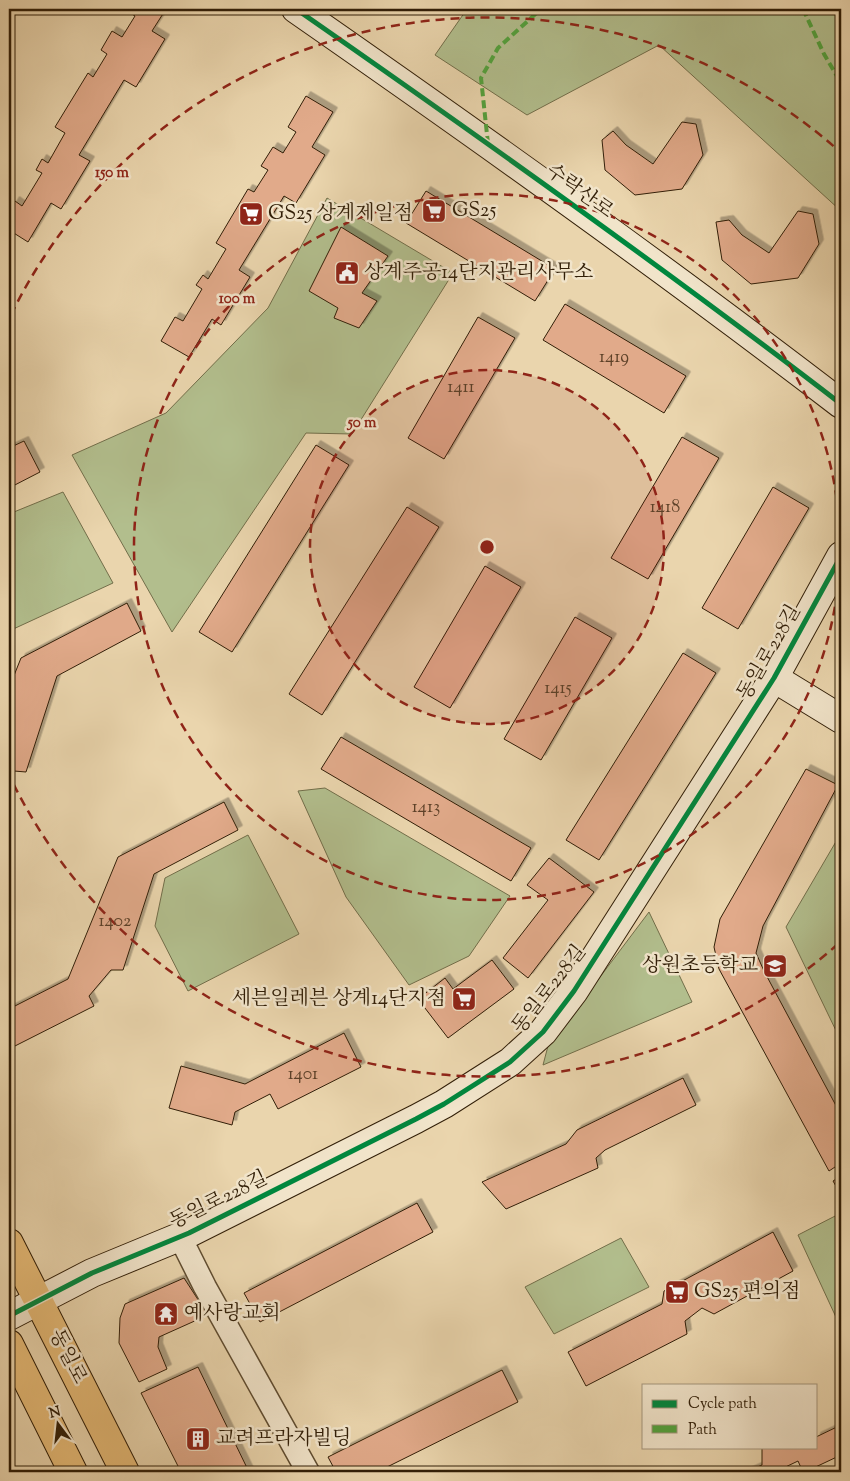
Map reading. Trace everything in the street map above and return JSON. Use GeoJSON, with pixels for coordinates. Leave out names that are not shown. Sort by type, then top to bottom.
{"type":"FeatureCollection","features":[{"type":"Feature","properties":{"kind":"main road","name":"동일로"},"geometry":{"type":"LineString","coordinates":[[9,1243],[125,1472]]}},
{"type":"Feature","properties":{"kind":"main road"},"geometry":{"type":"LineString","coordinates":[[9,1344],[73,1472]]}},
{"type":"Feature","properties":{"kind":"street","name":"수락산로"},"geometry":{"type":"LineString","coordinates":[[296,9],[460,123],[774,352],[841,404]]}},
{"type":"Feature","properties":{"kind":"street","name":"동일로228길"},"geometry":{"type":"LineString","coordinates":[[9,1316],[92,1274],[180,1237],[437,1108],[510,1062],[530,1044],[543,1032],[574,991],[774,678],[841,556]]}},
{"type":"Feature","properties":{"kind":"street"},"geometry":{"type":"LineString","coordinates":[[774,678],[841,719]]}},
{"type":"Feature","properties":{"kind":"street"},"geometry":{"type":"LineString","coordinates":[[180,1237],[205,1287],[308,1472]]}},
{"type":"Feature","properties":{"kind":"green space"},"geometry":{"type":"Polygon","coordinates":[[[467,9],[841,9],[841,211],[659,45],[527,115],[435,55],[467,9]]]}},
{"type":"Feature","properties":{"kind":"green space"},"geometry":{"type":"Polygon","coordinates":[[[327,198],[453,273],[352,434],[306,433],[172,632],[72,455],[166,413],[268,308],[327,198]]]}},
{"type":"Feature","properties":{"kind":"green space"},"geometry":{"type":"Polygon","coordinates":[[[63,492],[113,583],[9,631],[9,514],[63,492]]]}},
{"type":"Feature","properties":{"kind":"green space"},"geometry":{"type":"Polygon","coordinates":[[[325,788],[510,896],[469,956],[409,985],[346,897],[298,791],[325,788]]]}},
{"type":"Feature","properties":{"kind":"green space"},"geometry":{"type":"Polygon","coordinates":[[[841,833],[841,1041],[786,927],[841,833]]]}},
{"type":"Feature","properties":{"kind":"green space"},"geometry":{"type":"Polygon","coordinates":[[[248,835],[299,934],[188,991],[155,926],[165,878],[248,835]]]}},
{"type":"Feature","properties":{"kind":"green space"},"geometry":{"type":"Polygon","coordinates":[[[649,912],[692,1002],[543,1065],[548,1046],[649,912]]]}},
{"type":"Feature","properties":{"kind":"green space"},"geometry":{"type":"Polygon","coordinates":[[[841,1213],[841,1328],[798,1235],[841,1213]]]}},
{"type":"Feature","properties":{"kind":"green space"},"geometry":{"type":"Polygon","coordinates":[[[621,1238],[649,1287],[554,1334],[525,1287],[621,1238]]]}},
{"type":"Feature","properties":{"kind":"building"},"geometry":{"type":"Polygon","coordinates":[[[129,9],[166,9],[152,31],[165,39],[136,87],[124,80],[79,155],[90,161],[61,209],[51,203],[28,242],[9,230],[9,211],[15,201],[22,206],[42,173],[36,170],[42,159],[48,163],[65,133],[55,127],[88,73],[93,77],[107,54],[101,50],[112,31],[122,37],[135,16],[127,11],[129,9]]]}},
{"type":"Feature","properties":{"kind":"building"},"geometry":{"type":"Polygon","coordinates":[[[306,96],[333,112],[312,147],[325,155],[296,203],[284,196],[239,270],[250,277],[221,325],[212,319],[189,357],[161,341],[175,317],[183,321],[202,289],[196,285],[203,275],[208,279],[226,249],[216,243],[248,189],[254,192],[268,170],[261,166],[273,147],[283,153],[296,132],[288,127],[306,96]]]}},
{"type":"Feature","properties":{"kind":"building"},"geometry":{"type":"Polygon","coordinates":[[[682,122],[696,124],[703,155],[682,189],[635,195],[605,170],[602,140],[613,131],[626,145],[653,164],[682,122]]]}},
{"type":"Feature","properties":{"kind":"building"},"geometry":{"type":"Polygon","coordinates":[[[426,191],[555,269],[535,301],[406,223],[426,191]]]}},
{"type":"Feature","properties":{"kind":"building"},"geometry":{"type":"Polygon","coordinates":[[[798,211],[813,214],[819,244],[798,278],[751,284],[722,260],[716,222],[729,220],[742,235],[769,253],[798,211]]]}},
{"type":"Feature","properties":{"kind":"building","name":"상계주공14단지관리사무소"},"geometry":{"type":"Polygon","coordinates":[[[341,227],[388,256],[362,293],[377,301],[359,328],[334,318],[338,308],[309,291],[341,227]]]}},
{"type":"Feature","properties":{"kind":"building"},"geometry":{"type":"Polygon","coordinates":[[[565,304],[686,376],[664,413],[543,340],[565,304]]]}},
{"type":"Feature","properties":{"kind":"building"},"geometry":{"type":"Polygon","coordinates":[[[478,317],[515,338],[444,459],[408,438],[478,317]]]}},
{"type":"Feature","properties":{"kind":"building"},"geometry":{"type":"Polygon","coordinates":[[[682,437],[719,458],[648,579],[611,558],[682,437]]]}},
{"type":"Feature","properties":{"kind":"building"},"geometry":{"type":"Polygon","coordinates":[[[24,441],[40,472],[9,488],[9,448],[24,441]]]}},
{"type":"Feature","properties":{"kind":"building"},"geometry":{"type":"Polygon","coordinates":[[[316,445],[349,465],[232,652],[199,632],[316,445]]]}},
{"type":"Feature","properties":{"kind":"building"},"geometry":{"type":"Polygon","coordinates":[[[773,487],[809,508],[738,629],[702,608],[773,487]]]}},
{"type":"Feature","properties":{"kind":"building"},"geometry":{"type":"Polygon","coordinates":[[[407,507],[439,527],[322,715],[289,694],[407,507]]]}},
{"type":"Feature","properties":{"kind":"building"},"geometry":{"type":"Polygon","coordinates":[[[485,566],[521,587],[450,708],[414,687],[485,566]]]}},
{"type":"Feature","properties":{"kind":"building"},"geometry":{"type":"Polygon","coordinates":[[[127,603],[141,631],[57,676],[26,772],[14,771],[9,777],[9,688],[21,658],[127,603]]]}},
{"type":"Feature","properties":{"kind":"building"},"geometry":{"type":"Polygon","coordinates":[[[575,617],[612,638],[541,760],[504,739],[575,617]]]}},
{"type":"Feature","properties":{"kind":"building"},"geometry":{"type":"Polygon","coordinates":[[[683,653],[716,673],[599,860],[566,840],[683,653]]]}},
{"type":"Feature","properties":{"kind":"building"},"geometry":{"type":"Polygon","coordinates":[[[341,737],[531,848],[511,881],[321,769],[341,737]]]}},
{"type":"Feature","properties":{"kind":"building"},"geometry":{"type":"Polygon","coordinates":[[[806,769],[838,785],[763,926],[756,953],[841,1115],[841,1163],[829,1171],[719,969],[714,947],[720,919],[806,769]]]}},
{"type":"Feature","properties":{"kind":"building"},"geometry":{"type":"Polygon","coordinates":[[[224,802],[238,830],[154,874],[123,970],[111,970],[89,996],[94,1006],[11,1048],[9,1044],[9,1009],[68,979],[118,857],[224,802]]]}},
{"type":"Feature","properties":{"kind":"building"},"geometry":{"type":"Polygon","coordinates":[[[549,858],[594,892],[528,978],[503,958],[548,900],[527,885],[549,858]]]}},
{"type":"Feature","properties":{"kind":"building"},"geometry":{"type":"Polygon","coordinates":[[[492,960],[514,989],[448,1038],[418,999],[445,978],[453,989],[492,960]]]}},
{"type":"Feature","properties":{"kind":"building"},"geometry":{"type":"Polygon","coordinates":[[[344,1033],[361,1067],[278,1109],[270,1094],[235,1112],[232,1125],[169,1108],[181,1066],[245,1084],[344,1033]]]}},
{"type":"Feature","properties":{"kind":"building"},"geometry":{"type":"Polygon","coordinates":[[[683,1078],[696,1105],[605,1150],[596,1158],[598,1168],[506,1209],[482,1182],[566,1144],[577,1130],[683,1078]]]}},
{"type":"Feature","properties":{"kind":"building"},"geometry":{"type":"Polygon","coordinates":[[[841,1176],[841,1195],[833,1181],[841,1176]]]}},
{"type":"Feature","properties":{"kind":"building"},"geometry":{"type":"Polygon","coordinates":[[[417,1203],[433,1232],[260,1322],[244,1293],[417,1203]]]}},
{"type":"Feature","properties":{"kind":"building"},"geometry":{"type":"Polygon","coordinates":[[[773,1232],[793,1271],[714,1314],[702,1308],[685,1321],[687,1334],[586,1386],[568,1352],[662,1304],[664,1291],[773,1232]]]}},
{"type":"Feature","properties":{"kind":"building"},"geometry":{"type":"Polygon","coordinates":[[[184,1278],[208,1315],[159,1337],[158,1347],[167,1369],[139,1382],[119,1343],[120,1318],[125,1304],[184,1278]]]}},
{"type":"Feature","properties":{"kind":"building","name":"교려프라자빌딩"},"geometry":{"type":"Polygon","coordinates":[[[198,1367],[249,1472],[181,1472],[141,1393],[198,1367]]]}},
{"type":"Feature","properties":{"kind":"building"},"geometry":{"type":"Polygon","coordinates":[[[502,1370],[518,1402],[377,1472],[336,1472],[328,1457],[502,1370]]]}},
{"type":"Feature","properties":{"kind":"building"},"geometry":{"type":"Polygon","coordinates":[[[841,1425],[841,1455],[805,1472],[803,1472],[798,1461],[775,1472],[746,1472],[762,1465],[762,1448],[818,1448],[818,1436],[841,1425]]]}},
{"type":"Feature","properties":{"kind":"marked path"},"geometry":{"type":"LineString","coordinates":[[488,144],[481,78],[498,48],[541,9]]}},
{"type":"Feature","properties":{"kind":"marked path"},"geometry":{"type":"LineString","coordinates":[[803,9],[824,54],[841,83]]}},
{"type":"Feature","properties":{"kind":"cycle path"},"geometry":{"type":"LineString","coordinates":[[296,9],[571,203],[707,302],[841,404]]}},
{"type":"Feature","properties":{"kind":"cycle path"},"geometry":{"type":"LineString","coordinates":[[9,1316],[92,1273],[189,1233],[416,1119],[444,1104],[510,1062],[543,1032],[574,991],[774,678],[841,556]]}},
{"type":"Feature","properties":{"kind":"place","name":"GS25"},"geometry":{"type":"Point","coordinates":[434,211]}},
{"type":"Feature","properties":{"kind":"place","name":"GS25 상계제일점"},"geometry":{"type":"Point","coordinates":[251,214]}},
{"type":"Feature","properties":{"kind":"place","name":"상계주공14단지관리사무소"},"geometry":{"type":"Point","coordinates":[347,273]}},
{"type":"Feature","properties":{"kind":"place","name":"상원초등학교"},"geometry":{"type":"Point","coordinates":[775,966]}},
{"type":"Feature","properties":{"kind":"place","name":"세븐일레븐 상계14단지점"},"geometry":{"type":"Point","coordinates":[464,999]}},
{"type":"Feature","properties":{"kind":"place","name":"GS25 편의점"},"geometry":{"type":"Point","coordinates":[677,1292]}},
{"type":"Feature","properties":{"kind":"place","name":"예사랑교회"},"geometry":{"type":"Point","coordinates":[166,1314]}},
{"type":"Feature","properties":{"kind":"place","name":"교려프라자빌딩"},"geometry":{"type":"Point","coordinates":[198,1439]}}]}
